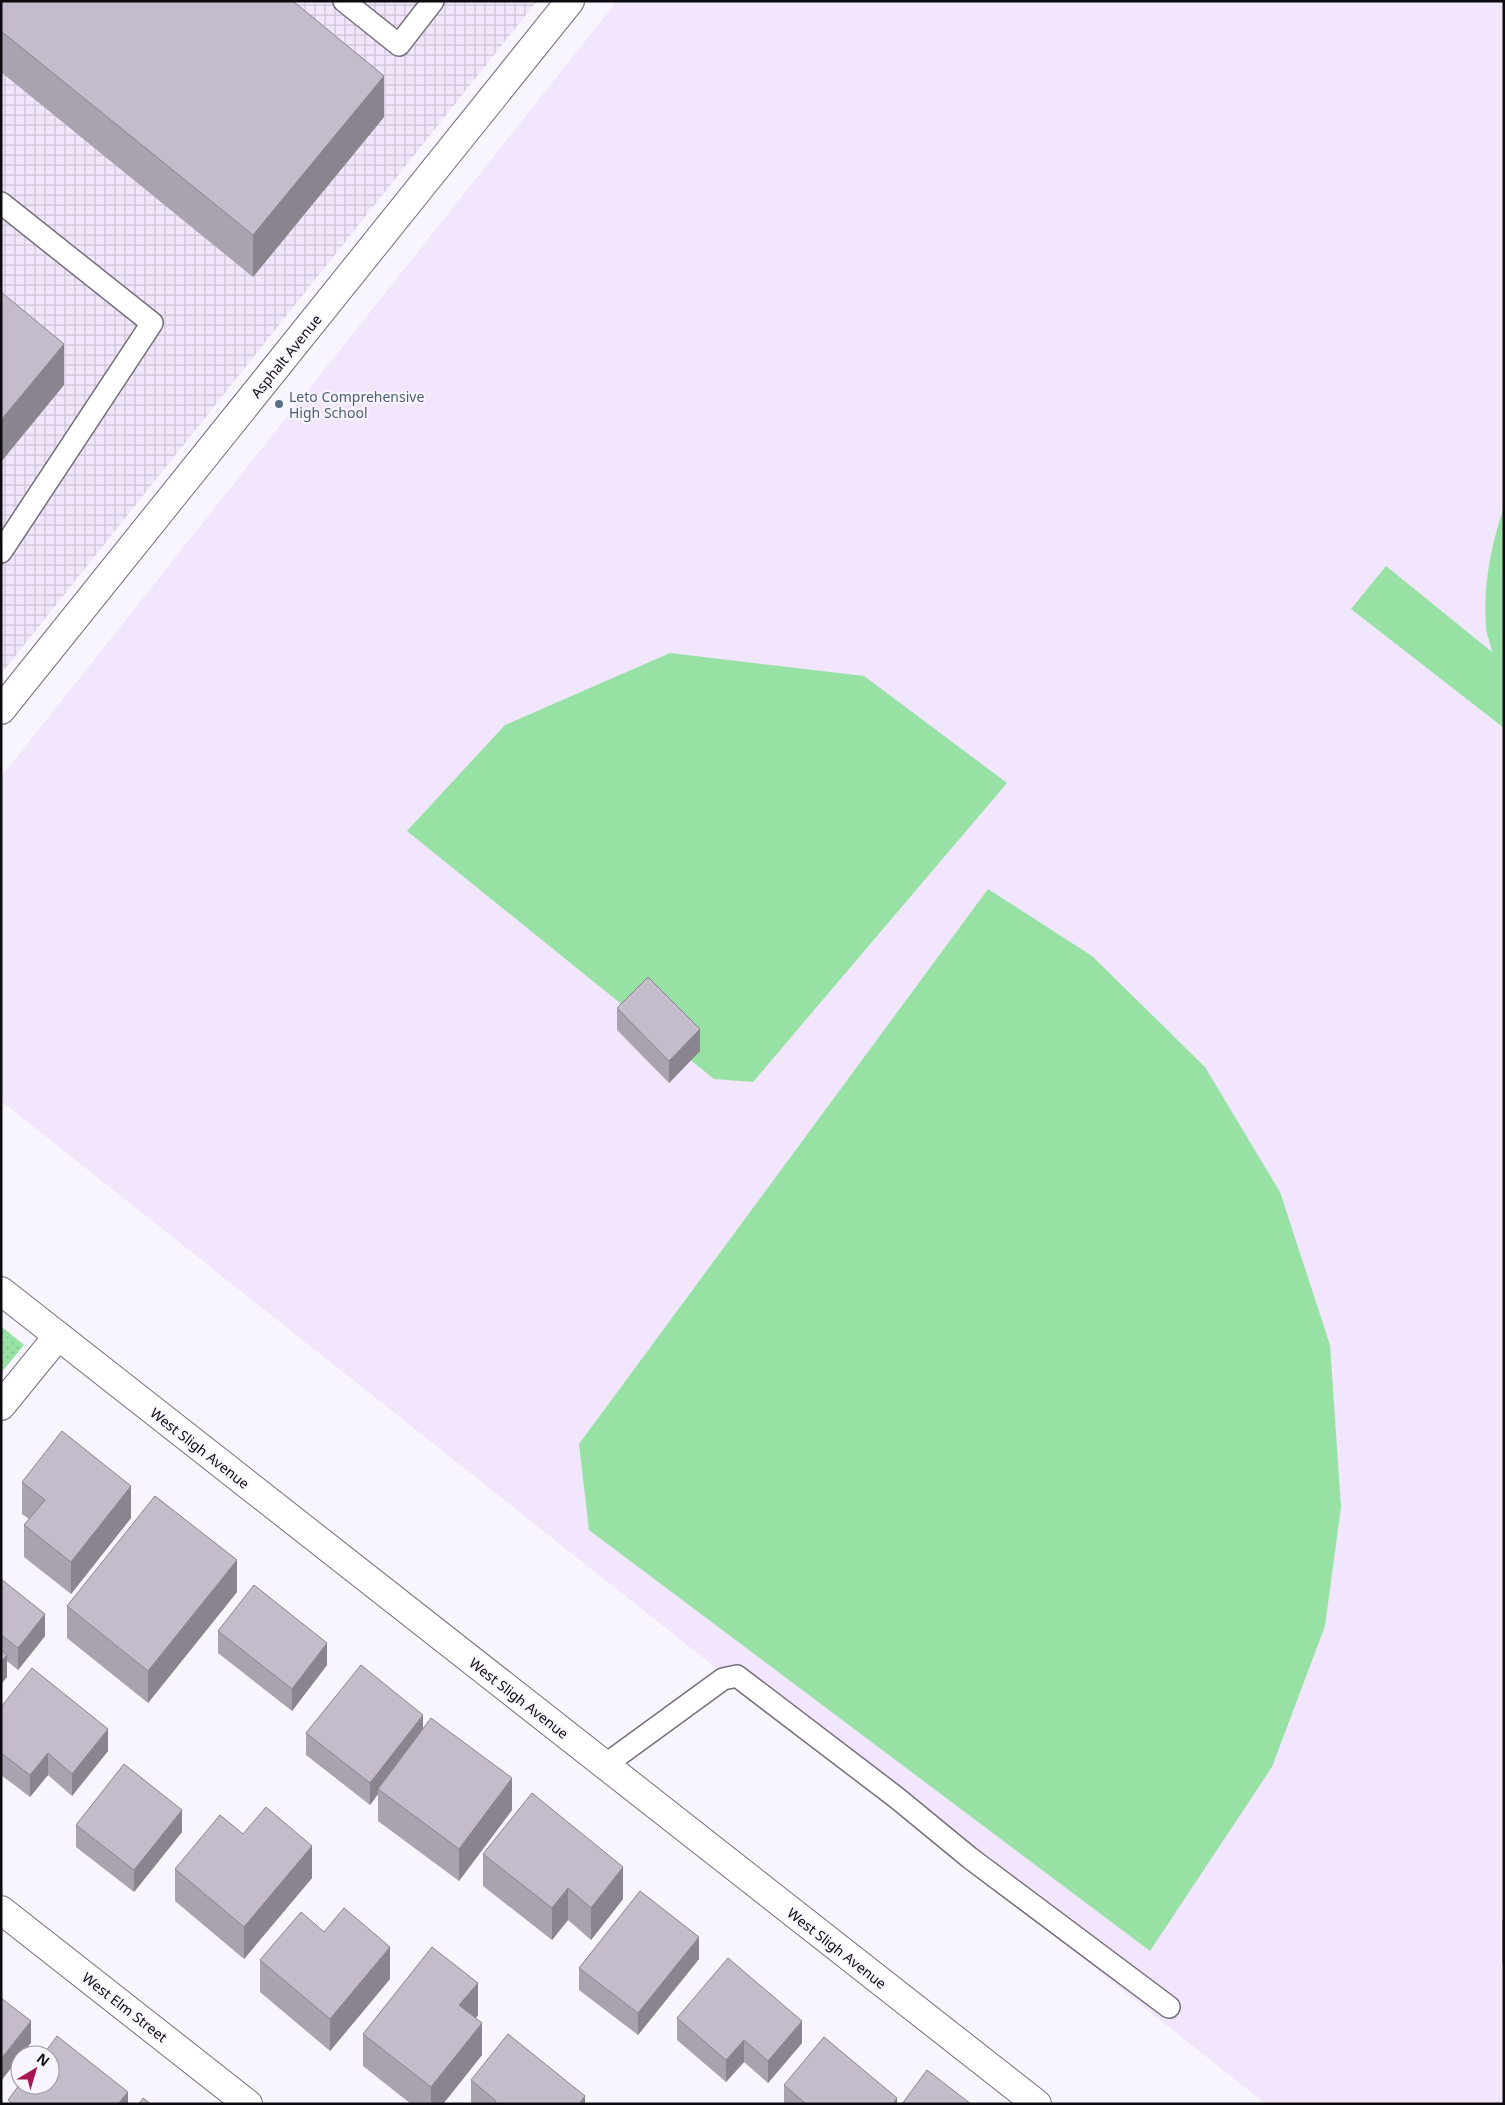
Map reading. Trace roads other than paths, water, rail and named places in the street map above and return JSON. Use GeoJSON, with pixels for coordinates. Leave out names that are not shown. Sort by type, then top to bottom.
{"type":"FeatureCollection","features":[{"type":"Feature","properties":{"kind":"main road","name":"Asphalt Avenue"},"geometry":{"type":"LineString","coordinates":[[1,710],[570,1]]}},
{"type":"Feature","properties":{"kind":"main road","name":"West Sligh Avenue"},"geometry":{"type":"LineString","coordinates":[[1,1291],[1037,2104]]}},
{"type":"Feature","properties":{"kind":"main road"},"geometry":{"type":"LineString","coordinates":[[1,1406],[58,1336]]}},
{"type":"Feature","properties":{"kind":"main road","name":"West Elm Street"},"geometry":{"type":"LineString","coordinates":[[1,1910],[248,2104]]}},
{"type":"Feature","properties":{"kind":"lane"},"geometry":{"type":"LineString","coordinates":[[344,1],[399,45],[433,1]]}},
{"type":"Feature","properties":{"kind":"lane"},"geometry":{"type":"LineString","coordinates":[[1,204],[152,323],[1,552]]}},
{"type":"Feature","properties":{"kind":"lane"},"geometry":{"type":"LineString","coordinates":[[605,1765],[723,1679],[737,1676],[897,1798],[993,1875],[1169,2006]]}},
{"type":"Feature","properties":{"kind":"place","name":"Leto Comprehensive High School"},"geometry":{"type":"Point","coordinates":[279,404]}}]}
